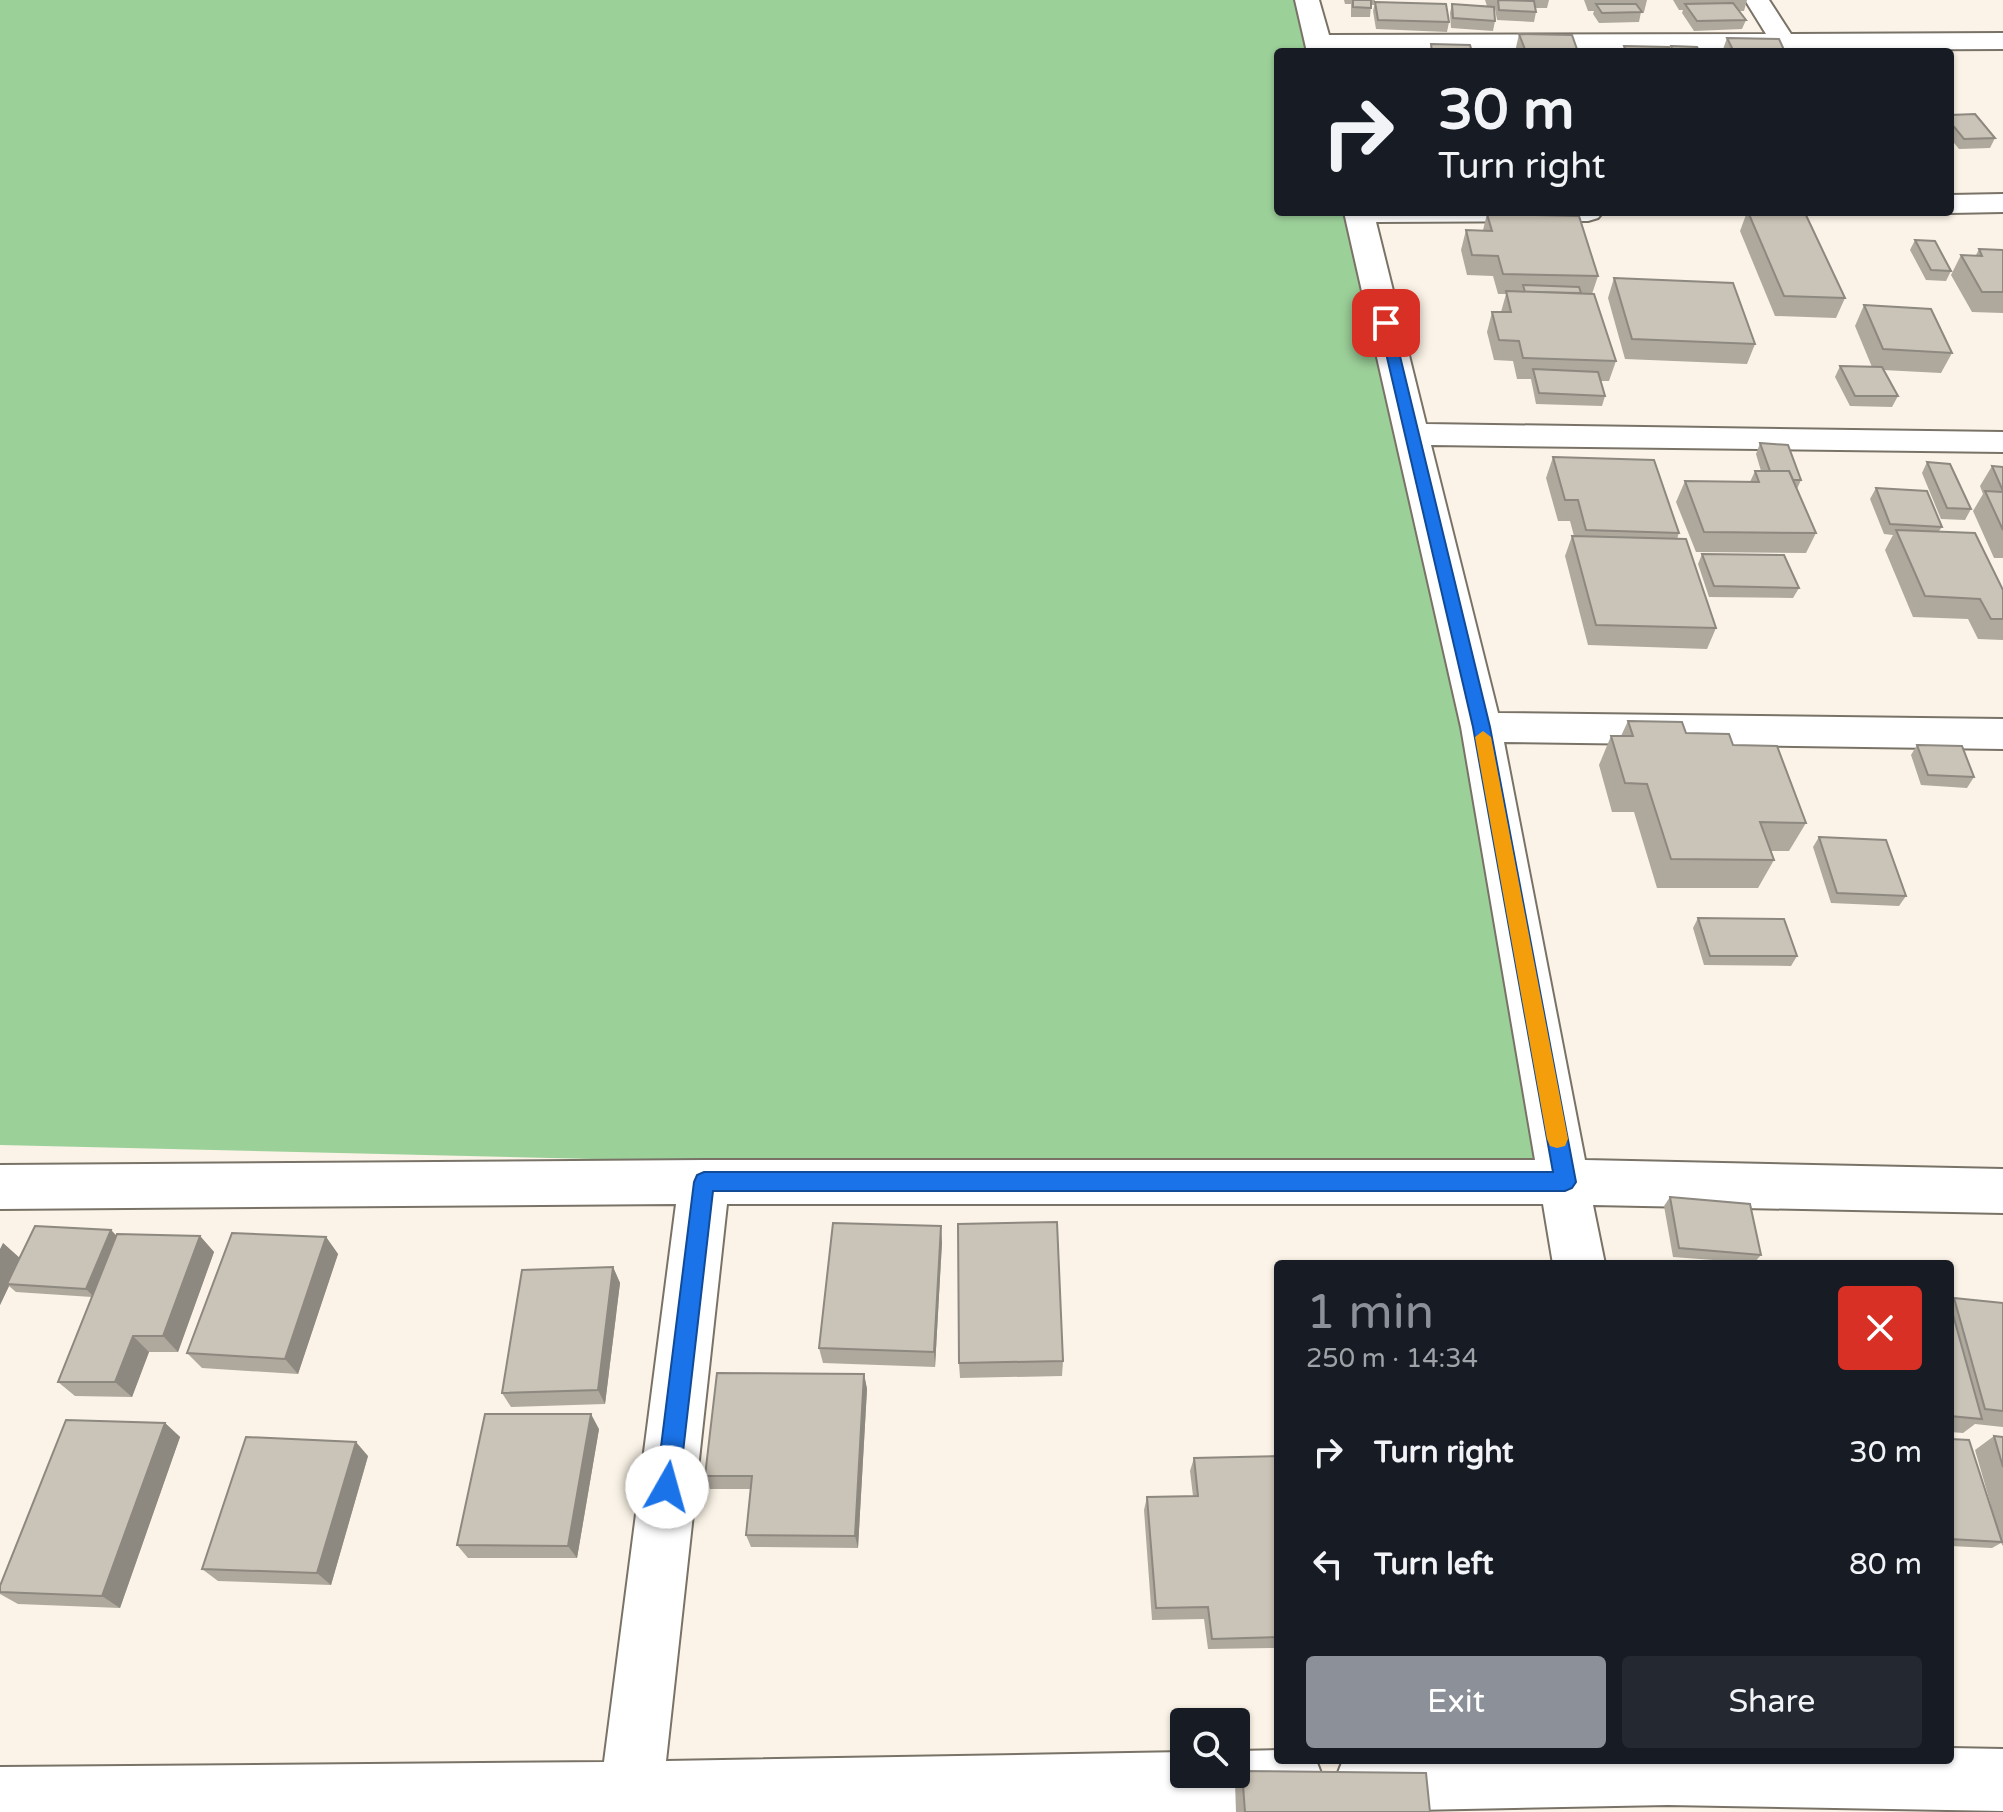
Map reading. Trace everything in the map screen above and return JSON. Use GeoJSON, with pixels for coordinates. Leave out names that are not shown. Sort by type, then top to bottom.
{"type":"FeatureCollection","features":[{"type":"Feature","properties":{"kind":"street"},"geometry":{"type":"LineString","coordinates":[[1307,0],[1318,48],[1787,46],[2003,41]]}},
{"type":"Feature","properties":{"kind":"street"},"geometry":{"type":"LineString","coordinates":[[1757,0],[1787,46]]}},
{"type":"Feature","properties":{"kind":"street"},"geometry":{"type":"LineString","coordinates":[[1954,204],[2003,203]]}},
{"type":"Feature","properties":{"kind":"street"},"geometry":{"type":"LineString","coordinates":[[1360,216],[1481,727],[1578,1260]]}},
{"type":"Feature","properties":{"kind":"street"},"geometry":{"type":"LineString","coordinates":[[1412,434],[2003,442]]}},
{"type":"Feature","properties":{"kind":"street"},"geometry":{"type":"LineString","coordinates":[[1481,727],[2003,734]]}},
{"type":"Feature","properties":{"kind":"street"},"geometry":{"type":"LineString","coordinates":[[630,1802],[704,1182]]}},
{"type":"Feature","properties":{"kind":"street"},"geometry":{"type":"LineString","coordinates":[[0,1187],[704,1182],[1565,1182],[2003,1191]]}},
{"type":"Feature","properties":{"kind":"street"},"geometry":{"type":"LineString","coordinates":[[0,1799],[630,1802],[1669,1782],[2003,1780]]}},
{"type":"Feature","properties":{"kind":"green space"},"geometry":{"type":"Polygon","coordinates":[[[0,0],[1295,0],[1306,48],[1274,48],[1274,216],[1345,216],[1565,1182],[0,1145],[0,0]]]}},
{"type":"Feature","properties":{"kind":"building"},"geometry":{"type":"Polygon","coordinates":[[[1353,0],[1371,0],[1371,8],[1353,7],[1353,0]]]}},
{"type":"Feature","properties":{"kind":"building"},"geometry":{"type":"Polygon","coordinates":[[[1498,0],[1534,1],[1536,12],[1499,10],[1498,0]]]}},
{"type":"Feature","properties":{"kind":"building"},"geometry":{"type":"Polygon","coordinates":[[[1375,2],[1446,4],[1449,22],[1378,20],[1375,2]]]}},
{"type":"Feature","properties":{"kind":"building"},"geometry":{"type":"Polygon","coordinates":[[[1733,3],[1746,20],[1697,21],[1685,4],[1733,3]]]}},
{"type":"Feature","properties":{"kind":"building"},"geometry":{"type":"Polygon","coordinates":[[[1452,4],[1494,7],[1495,21],[1453,18],[1452,4]]]}},
{"type":"Feature","properties":{"kind":"building"},"geometry":{"type":"Polygon","coordinates":[[[1596,4],[1636,4],[1642,12],[1602,13],[1596,4]]]}},
{"type":"Feature","properties":{"kind":"building"},"geometry":{"type":"Polygon","coordinates":[[[1519,34],[1572,35],[1577,48],[1524,48],[1519,34]]]}},
{"type":"Feature","properties":{"kind":"building"},"geometry":{"type":"Polygon","coordinates":[[[1727,38],[1779,39],[1783,48],[1732,48],[1727,38]]]}},
{"type":"Feature","properties":{"kind":"building"},"geometry":{"type":"Polygon","coordinates":[[[1431,44],[1470,45],[1471,48],[1432,48],[1431,44]]]}},
{"type":"Feature","properties":{"kind":"building"},"geometry":{"type":"Polygon","coordinates":[[[1624,46],[1669,48],[1625,48],[1624,46]]]}},
{"type":"Feature","properties":{"kind":"building"},"geometry":{"type":"Polygon","coordinates":[[[1975,114],[1995,138],[1964,139],[1954,127],[1954,115],[1975,114]]]}},
{"type":"Feature","properties":{"kind":"building"},"geometry":{"type":"Polygon","coordinates":[[[1488,216],[1579,216],[1598,276],[1503,274],[1498,256],[1472,255],[1466,230],[1492,231],[1488,216]]]}},
{"type":"Feature","properties":{"kind":"building"},"geometry":{"type":"Polygon","coordinates":[[[1750,216],[1806,216],[1845,298],[1784,296],[1750,216]]]}},
{"type":"Feature","properties":{"kind":"building"},"geometry":{"type":"Polygon","coordinates":[[[1915,240],[1935,241],[1951,271],[1931,270],[1915,240]]]}},
{"type":"Feature","properties":{"kind":"building"},"geometry":{"type":"Polygon","coordinates":[[[1979,249],[2003,250],[2003,292],[1982,292],[1961,255],[1982,256],[1979,249]]]}},
{"type":"Feature","properties":{"kind":"building"},"geometry":{"type":"Polygon","coordinates":[[[1614,278],[1733,283],[1755,344],[1632,339],[1614,278]]]}},
{"type":"Feature","properties":{"kind":"building"},"geometry":{"type":"Polygon","coordinates":[[[1523,285],[1579,287],[1581,293],[1525,292],[1523,285]]]}},
{"type":"Feature","properties":{"kind":"building"},"geometry":{"type":"Polygon","coordinates":[[[1506,291],[1594,294],[1616,361],[1523,358],[1519,341],[1499,340],[1492,312],[1511,312],[1506,291]]]}},
{"type":"Feature","properties":{"kind":"building"},"geometry":{"type":"Polygon","coordinates":[[[1864,305],[1931,309],[1952,353],[1883,349],[1864,305]]]}},
{"type":"Feature","properties":{"kind":"building"},"geometry":{"type":"Polygon","coordinates":[[[1840,366],[1882,367],[1898,396],[1855,396],[1840,366]]]}},
{"type":"Feature","properties":{"kind":"building"},"geometry":{"type":"Polygon","coordinates":[[[1533,369],[1598,372],[1605,396],[1539,393],[1533,369]]]}},
{"type":"Feature","properties":{"kind":"building"},"geometry":{"type":"Polygon","coordinates":[[[1760,443],[1788,445],[1801,480],[1793,480],[1789,471],[1770,471],[1760,443]]]}},
{"type":"Feature","properties":{"kind":"building"},"geometry":{"type":"Polygon","coordinates":[[[1553,457],[1654,460],[1679,533],[1586,530],[1578,500],[1565,500],[1553,457]]]}},
{"type":"Feature","properties":{"kind":"building"},"geometry":{"type":"Polygon","coordinates":[[[1927,462],[1950,464],[1971,509],[1947,508],[1927,462]]]}},
{"type":"Feature","properties":{"kind":"building"},"geometry":{"type":"Polygon","coordinates":[[[1992,466],[2003,467],[2003,491],[1992,466]]]}},
{"type":"Feature","properties":{"kind":"building"},"geometry":{"type":"Polygon","coordinates":[[[1755,471],[1789,471],[1816,533],[1704,532],[1685,481],[1759,482],[1755,471]]]}},
{"type":"Feature","properties":{"kind":"building"},"geometry":{"type":"Polygon","coordinates":[[[1876,488],[1927,491],[1942,527],[1890,524],[1876,488]]]}},
{"type":"Feature","properties":{"kind":"building"},"geometry":{"type":"Polygon","coordinates":[[[1985,491],[2003,492],[2003,530],[1985,491]]]}},
{"type":"Feature","properties":{"kind":"building"},"geometry":{"type":"Polygon","coordinates":[[[1896,530],[1975,533],[2003,590],[2003,619],[1991,619],[1980,599],[1925,596],[1896,530]]]}},
{"type":"Feature","properties":{"kind":"building"},"geometry":{"type":"Polygon","coordinates":[[[1572,536],[1686,539],[1716,628],[1596,625],[1572,536]]]}},
{"type":"Feature","properties":{"kind":"building"},"geometry":{"type":"Polygon","coordinates":[[[1702,554],[1784,555],[1799,588],[1714,586],[1702,554]]]}},
{"type":"Feature","properties":{"kind":"building"},"geometry":{"type":"Polygon","coordinates":[[[1628,721],[1682,722],[1686,733],[1729,734],[1733,745],[1777,746],[1806,823],[1760,822],[1774,860],[1671,859],[1647,784],[1625,783],[1611,736],[1633,736],[1628,721]]]}},
{"type":"Feature","properties":{"kind":"building"},"geometry":{"type":"Polygon","coordinates":[[[1917,745],[1962,746],[1974,777],[1928,775],[1917,745]]]}},
{"type":"Feature","properties":{"kind":"building"},"geometry":{"type":"Polygon","coordinates":[[[1819,837],[1886,840],[1906,896],[1837,893],[1819,837]]]}},
{"type":"Feature","properties":{"kind":"building"},"geometry":{"type":"Polygon","coordinates":[[[1698,918],[1784,919],[1797,956],[1710,956],[1698,918]]]}},
{"type":"Feature","properties":{"kind":"building"},"geometry":{"type":"Polygon","coordinates":[[[1670,1197],[1750,1204],[1761,1255],[1679,1248],[1670,1197]]]}},
{"type":"Feature","properties":{"kind":"building"},"geometry":{"type":"Polygon","coordinates":[[[1057,1222],[1063,1361],[959,1363],[958,1224],[1057,1222]]]}},
{"type":"Feature","properties":{"kind":"building"},"geometry":{"type":"Polygon","coordinates":[[[833,1223],[941,1226],[934,1352],[819,1348],[833,1223]]]}},
{"type":"Feature","properties":{"kind":"building"},"geometry":{"type":"Polygon","coordinates":[[[35,1226],[111,1230],[86,1289],[7,1284],[35,1226]]]}},
{"type":"Feature","properties":{"kind":"building"},"geometry":{"type":"Polygon","coordinates":[[[232,1233],[326,1237],[285,1359],[187,1353],[232,1233]]]}},
{"type":"Feature","properties":{"kind":"building"},"geometry":{"type":"Polygon","coordinates":[[[117,1234],[200,1236],[163,1336],[133,1336],[115,1382],[58,1382],[117,1234]]]}},
{"type":"Feature","properties":{"kind":"building"},"geometry":{"type":"Polygon","coordinates":[[[613,1267],[598,1390],[502,1393],[522,1270],[613,1267]]]}},
{"type":"Feature","properties":{"kind":"building"},"geometry":{"type":"Polygon","coordinates":[[[1954,1298],[2003,1303],[2003,1411],[1985,1409],[1954,1298]]]}},
{"type":"Feature","properties":{"kind":"building"},"geometry":{"type":"Polygon","coordinates":[[[1954,1318],[1982,1419],[1954,1416],[1954,1318]]]}},
{"type":"Feature","properties":{"kind":"building"},"geometry":{"type":"Polygon","coordinates":[[[717,1373],[864,1374],[855,1536],[746,1535],[752,1476],[705,1476],[717,1373]]]}},
{"type":"Feature","properties":{"kind":"building"},"geometry":{"type":"Polygon","coordinates":[[[485,1414],[591,1414],[568,1546],[457,1545],[485,1414]]]}},
{"type":"Feature","properties":{"kind":"building"},"geometry":{"type":"Polygon","coordinates":[[[66,1420],[165,1423],[102,1596],[0,1592],[0,1586],[66,1420]]]}},
{"type":"Feature","properties":{"kind":"building"},"geometry":{"type":"Polygon","coordinates":[[[1994,1436],[2003,1437],[2003,1467],[1994,1436]]]}},
{"type":"Feature","properties":{"kind":"building"},"geometry":{"type":"Polygon","coordinates":[[[246,1437],[356,1442],[317,1573],[202,1569],[246,1437]]]}},
{"type":"Feature","properties":{"kind":"building"},"geometry":{"type":"Polygon","coordinates":[[[1954,1439],[1969,1440],[2002,1542],[1954,1539],[1954,1439]]]}},
{"type":"Feature","properties":{"kind":"building"},"geometry":{"type":"Polygon","coordinates":[[[1274,1456],[1274,1637],[1212,1639],[1208,1607],[1156,1608],[1147,1497],[1198,1496],[1194,1458],[1274,1456]]]}},
{"type":"Feature","properties":{"kind":"building"},"geometry":{"type":"Polygon","coordinates":[[[1250,1771],[1426,1773],[1430,1812],[1245,1812],[1243,1788],[1250,1788],[1250,1771]]]}},
{"type":"Feature","properties":{"kind":"slow traffic"},"geometry":{"type":"LineString","coordinates":[[1483,737],[1557,1139]]}},
{"type":"Feature","properties":{"kind":"route"},"geometry":{"type":"LineString","coordinates":[[667,1487],[704,1182],[1565,1182],[1481,727],[1386,323]]}}]}
